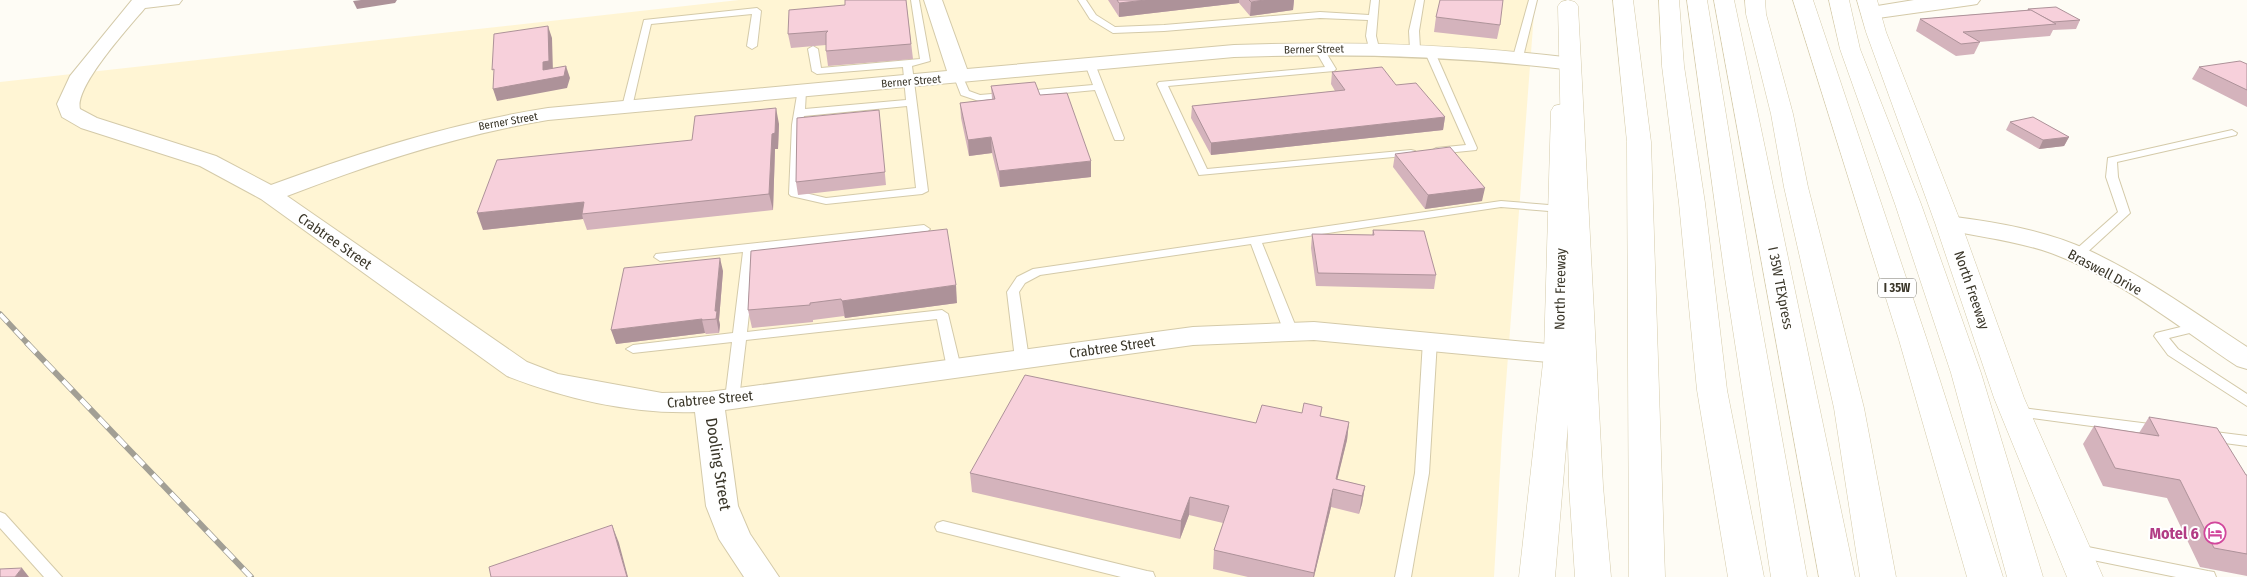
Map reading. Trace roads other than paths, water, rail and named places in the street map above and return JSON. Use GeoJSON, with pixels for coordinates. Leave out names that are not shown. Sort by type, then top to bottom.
{"type":"FeatureCollection","features":[{"type":"Feature","properties":{"kind":"main road"},"geometry":{"type":"LineString","coordinates":[[1623,0],[1639,142],[1647,577]]}},
{"type":"Feature","properties":{"kind":"main road"},"geometry":{"type":"LineString","coordinates":[[1668,0],[1673,66],[1692,203],[1712,390],[1746,577]]}},
{"type":"Feature","properties":{"kind":"main road"},"geometry":{"type":"LineString","coordinates":[[1696,0],[1739,278],[1789,577]]}},
{"type":"Feature","properties":{"kind":"main road","name":"I 35W TEXpress"},"geometry":{"type":"LineString","coordinates":[[1724,0],[1837,577]]}},
{"type":"Feature","properties":{"kind":"main road","name":"I 35W"},"geometry":{"type":"LineString","coordinates":[[1803,0],[1913,340],[1985,577]]}},
{"type":"Feature","properties":{"kind":"main road"},"geometry":{"type":"LineString","coordinates":[[1839,0],[1850,49],[1908,204],[1966,373],[2025,577]]}},
{"type":"Feature","properties":{"kind":"main road"},"geometry":{"type":"LineString","coordinates":[[1568,3],[1586,486],[1593,577]]}},
{"type":"Feature","properties":{"kind":"main road","name":"North Freeway"},"geometry":{"type":"LineString","coordinates":[[1537,577],[1559,354],[1564,63],[1568,3]]}},
{"type":"Feature","properties":{"kind":"main road","name":"North Freeway"},"geometry":{"type":"LineString","coordinates":[[1876,4],[1876,32],[1948,222],[2015,412],[2085,577]]}},
{"type":"Feature","properties":{"kind":"main road"},"geometry":{"type":"LineString","coordinates":[[1756,7],[1782,114],[1796,187],[1849,408],[1878,577]]}},
{"type":"Feature","properties":{"kind":"street"},"geometry":{"type":"LineString","coordinates":[[141,2],[173,0]]}},
{"type":"Feature","properties":{"kind":"street"},"geometry":{"type":"LineString","coordinates":[[933,0],[960,77]]}},
{"type":"Feature","properties":{"kind":"street"},"geometry":{"type":"LineString","coordinates":[[1876,4],[1914,6],[1971,0]]}},
{"type":"Feature","properties":{"kind":"street","name":"Crabtree Street"},"geometry":{"type":"LineString","coordinates":[[141,2],[77,80],[68,104],[70,112],[89,123],[208,160],[269,194],[516,369],[551,382],[590,391],[662,403],[721,400],[1194,336],[1314,331],[1559,354]]}},
{"type":"Feature","properties":{"kind":"street","name":"Berner Street"},"geometry":{"type":"LineString","coordinates":[[269,194],[354,162],[453,132],[514,119],[627,107],[870,76],[907,73],[960,77],[1234,51],[1319,48],[1422,50],[1518,57],[1564,63]]}},
{"type":"Feature","properties":{"kind":"street","name":"Braswell Drive"},"geometry":{"type":"LineString","coordinates":[[1948,222],[1982,227],[2034,240],[2078,255],[2140,290],[2247,360]]}},
{"type":"Feature","properties":{"kind":"street","name":"Dooling Street"},"geometry":{"type":"LineString","coordinates":[[721,400],[722,506],[736,539],[762,577]]}},
{"type":"Feature","properties":{"kind":"lane"},"geometry":{"type":"LineString","coordinates":[[814,49],[811,84],[797,125],[795,194],[826,201],[922,190],[907,73],[926,61],[915,0]]}},
{"type":"Feature","properties":{"kind":"lane"},"geometry":{"type":"LineString","coordinates":[[1082,0],[1093,18],[1113,30],[1164,28],[1320,15],[1373,18]]}},
{"type":"Feature","properties":{"kind":"lane"},"geometry":{"type":"LineString","coordinates":[[1374,48],[1370,36],[1375,0]]}},
{"type":"Feature","properties":{"kind":"lane"},"geometry":{"type":"LineString","coordinates":[[1319,48],[1331,69],[1162,84],[1203,173],[1472,148],[1414,31],[1420,0]]}},
{"type":"Feature","properties":{"kind":"lane"},"geometry":{"type":"LineString","coordinates":[[1518,57],[1533,0]]}},
{"type":"Feature","properties":{"kind":"lane"},"geometry":{"type":"LineString","coordinates":[[627,107],[647,22],[757,11],[752,46]]}},
{"type":"Feature","properties":{"kind":"lane"},"geometry":{"type":"LineString","coordinates":[[1090,64],[1119,138]]}},
{"type":"Feature","properties":{"kind":"lane"},"geometry":{"type":"LineString","coordinates":[[960,77],[965,93],[979,98],[1099,87]]}},
{"type":"Feature","properties":{"kind":"lane"},"geometry":{"type":"LineString","coordinates":[[800,113],[910,103]]}},
{"type":"Feature","properties":{"kind":"lane"},"geometry":{"type":"LineString","coordinates":[[2078,255],[2124,214],[2112,177],[2112,160],[2232,133]]}},
{"type":"Feature","properties":{"kind":"lane"},"geometry":{"type":"LineString","coordinates":[[1022,359],[1013,292],[1021,280],[1038,272],[1501,204],[1561,209]]}},
{"type":"Feature","properties":{"kind":"lane"},"geometry":{"type":"LineString","coordinates":[[660,258],[924,229]]}},
{"type":"Feature","properties":{"kind":"lane"},"geometry":{"type":"LineString","coordinates":[[1255,240],[1290,332]]}},
{"type":"Feature","properties":{"kind":"lane"},"geometry":{"type":"LineString","coordinates":[[721,400],[740,337],[750,248]]}},
{"type":"Feature","properties":{"kind":"lane"},"geometry":{"type":"LineString","coordinates":[[633,350],[942,314],[954,368]]}},
{"type":"Feature","properties":{"kind":"lane"},"geometry":{"type":"LineString","coordinates":[[2196,327],[2161,336],[2173,352],[2247,401]]}},
{"type":"Feature","properties":{"kind":"lane"},"geometry":{"type":"LineString","coordinates":[[1403,577],[1422,472],[1430,341]]}},
{"type":"Feature","properties":{"kind":"lane"},"geometry":{"type":"LineString","coordinates":[[2015,412],[2170,431]]}},
{"type":"Feature","properties":{"kind":"lane"},"geometry":{"type":"LineString","coordinates":[[2189,434],[2247,441]]}},
{"type":"Feature","properties":{"kind":"lane"},"geometry":{"type":"LineString","coordinates":[[0,518],[54,577]]}},
{"type":"Feature","properties":{"kind":"lane"},"geometry":{"type":"LineString","coordinates":[[943,527],[1147,577]]}},
{"type":"Feature","properties":{"kind":"lane"},"geometry":{"type":"LineString","coordinates":[[2074,550],[2208,577]]}},
{"type":"Feature","properties":{"kind":"railway"},"geometry":{"type":"LineString","coordinates":[[0,314],[28,344]]}},
{"type":"Feature","properties":{"kind":"railway"},"geometry":{"type":"LineString","coordinates":[[27,343],[251,577]]}},
{"type":"Feature","properties":{"kind":"place","name":"Motel 6"},"geometry":{"type":"Point","coordinates":[2215,533]}}]}
